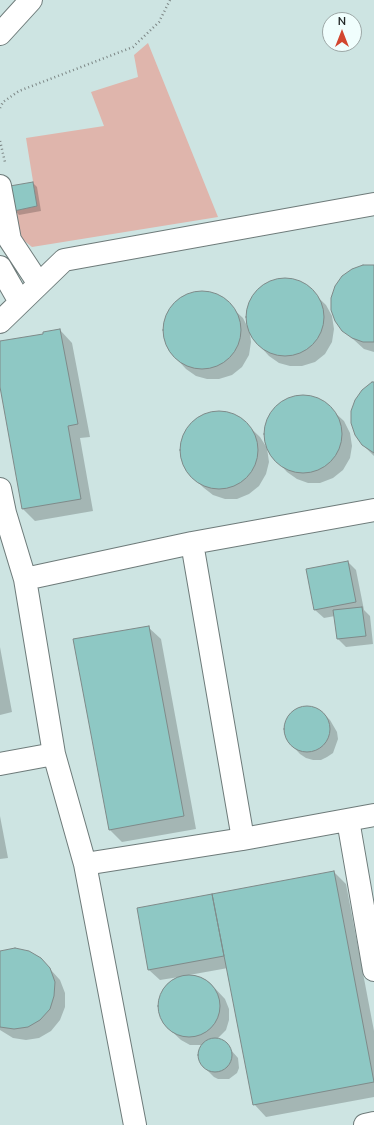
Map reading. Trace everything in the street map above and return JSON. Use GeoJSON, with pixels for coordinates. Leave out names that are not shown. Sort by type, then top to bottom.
{"type":"FeatureCollection","features":[{"type":"Feature","properties":{"kind":"lane"},"geometry":{"type":"LineString","coordinates":[[0,34],[31,0]]}},
{"type":"Feature","properties":{"kind":"lane"},"geometry":{"type":"LineString","coordinates":[[0,186],[10,240],[39,284]]}},
{"type":"Feature","properties":{"kind":"lane"},"geometry":{"type":"LineString","coordinates":[[0,322],[64,260],[374,204]]}},
{"type":"Feature","properties":{"kind":"lane"},"geometry":{"type":"LineString","coordinates":[[0,267],[20,302]]}},
{"type":"Feature","properties":{"kind":"lane"},"geometry":{"type":"LineString","coordinates":[[0,489],[4,513],[26,579],[54,754],[85,864],[135,1125]]}},
{"type":"Feature","properties":{"kind":"lane"},"geometry":{"type":"LineString","coordinates":[[26,579],[192,543],[374,510]]}},
{"type":"Feature","properties":{"kind":"lane"},"geometry":{"type":"LineString","coordinates":[[192,543],[243,839]]}},
{"type":"Feature","properties":{"kind":"lane"},"geometry":{"type":"LineString","coordinates":[[0,764],[54,754]]}},
{"type":"Feature","properties":{"kind":"lane"},"geometry":{"type":"LineString","coordinates":[[85,864],[243,839],[374,815]]}},
{"type":"Feature","properties":{"kind":"lane"},"geometry":{"type":"LineString","coordinates":[[348,820],[374,970]]}},
{"type":"Feature","properties":{"kind":"lane"},"geometry":{"type":"LineString","coordinates":[[366,1125],[374,1123]]}},
{"type":"Feature","properties":{"kind":"path"},"geometry":{"type":"LineString","coordinates":[[0,108],[2,102],[19,91],[133,47],[159,22],[170,0]]}},
{"type":"Feature","properties":{"kind":"shaded area"},"geometry":{"type":"Polygon","coordinates":[[[0,0],[374,0],[374,1125],[0,1125],[0,0]]]}},
{"type":"Feature","properties":{"kind":"shaded area"},"geometry":{"type":"Polygon","coordinates":[[[148,43],[218,217],[32,247],[17,235],[14,211],[37,206],[26,138],[104,126],[91,92],[138,77],[134,55],[148,43]]]}},
{"type":"Feature","properties":{"kind":"building"},"geometry":{"type":"Polygon","coordinates":[[[33,182],[37,206],[14,211],[10,186],[33,182]]]}},
{"type":"Feature","properties":{"kind":"building"},"geometry":{"type":"Polygon","coordinates":[[[363,265],[374,265],[374,342],[363,342],[352,338],[342,331],[335,321],[331,310],[331,298],[335,286],[342,276],[352,269],[363,265]]]}},
{"type":"Feature","properties":{"kind":"building"},"geometry":{"type":"Polygon","coordinates":[[[285,278],[300,281],[312,290],[321,302],[324,317],[321,332],[312,344],[300,353],[285,356],[270,353],[258,344],[249,332],[246,317],[249,302],[258,290],[270,281],[285,278]]]}},
{"type":"Feature","properties":{"kind":"building"},"geometry":{"type":"Polygon","coordinates":[[[202,291],[217,294],[224,298],[234,308],[238,315],[241,330],[238,345],[234,352],[224,362],[217,366],[202,369],[187,366],[180,362],[170,352],[166,345],[163,330],[166,315],[170,308],[180,298],[187,294],[202,291]]]}},
{"type":"Feature","properties":{"kind":"building"},"geometry":{"type":"Polygon","coordinates":[[[60,329],[78,424],[68,426],[81,499],[22,509],[0,387],[0,341],[43,334],[43,332],[60,329]]]}},
{"type":"Feature","properties":{"kind":"building"},"geometry":{"type":"Polygon","coordinates":[[[374,382],[374,453],[362,445],[355,435],[351,423],[351,411],[355,400],[362,390],[374,382]]]}},
{"type":"Feature","properties":{"kind":"building"},"geometry":{"type":"Polygon","coordinates":[[[303,395],[318,398],[325,402],[335,412],[339,419],[342,434],[339,449],[335,456],[325,466],[318,470],[303,473],[288,470],[281,466],[271,456],[267,449],[264,434],[267,419],[271,412],[281,402],[288,398],[303,395]]]}},
{"type":"Feature","properties":{"kind":"building"},"geometry":{"type":"Polygon","coordinates":[[[219,411],[234,414],[246,423],[255,435],[258,450],[255,465],[246,477],[234,486],[219,489],[204,486],[192,477],[183,465],[180,450],[183,435],[192,423],[204,414],[219,411]]]}},
{"type":"Feature","properties":{"kind":"building"},"geometry":{"type":"Polygon","coordinates":[[[348,561],[356,602],[314,610],[306,569],[348,561]]]}},
{"type":"Feature","properties":{"kind":"building"},"geometry":{"type":"Polygon","coordinates":[[[362,607],[366,636],[337,639],[333,610],[362,607]]]}},
{"type":"Feature","properties":{"kind":"building"},"geometry":{"type":"Polygon","coordinates":[[[149,626],[184,816],[109,830],[73,639],[149,626]]]}},
{"type":"Feature","properties":{"kind":"building"},"geometry":{"type":"Polygon","coordinates":[[[312,706],[324,712],[329,720],[329,738],[324,746],[316,751],[302,752],[290,746],[285,738],[284,724],[290,712],[298,707],[312,706]]]}},
{"type":"Feature","properties":{"kind":"building"},"geometry":{"type":"Polygon","coordinates":[[[334,871],[374,1082],[253,1105],[212,894],[334,871]]]}},
{"type":"Feature","properties":{"kind":"building"},"geometry":{"type":"Polygon","coordinates":[[[212,894],[224,956],[148,970],[137,908],[212,894]]]}},
{"type":"Feature","properties":{"kind":"building"},"geometry":{"type":"Polygon","coordinates":[[[15,948],[29,951],[41,958],[50,968],[55,982],[54,996],[50,1009],[40,1020],[28,1027],[14,1029],[0,1027],[0,951],[15,948]]]}},
{"type":"Feature","properties":{"kind":"building"},"geometry":{"type":"Polygon","coordinates":[[[183,975],[195,975],[211,984],[218,994],[220,1006],[218,1018],[211,1028],[195,1037],[183,1037],[172,1032],[163,1023],[158,1012],[158,1000],[163,989],[172,980],[183,975]]]}},
{"type":"Feature","properties":{"kind":"building"},"geometry":{"type":"Polygon","coordinates":[[[212,1038],[218,1038],[227,1043],[231,1049],[231,1061],[227,1067],[218,1072],[212,1072],[203,1067],[198,1058],[198,1052],[203,1043],[212,1038]]]}}]}
